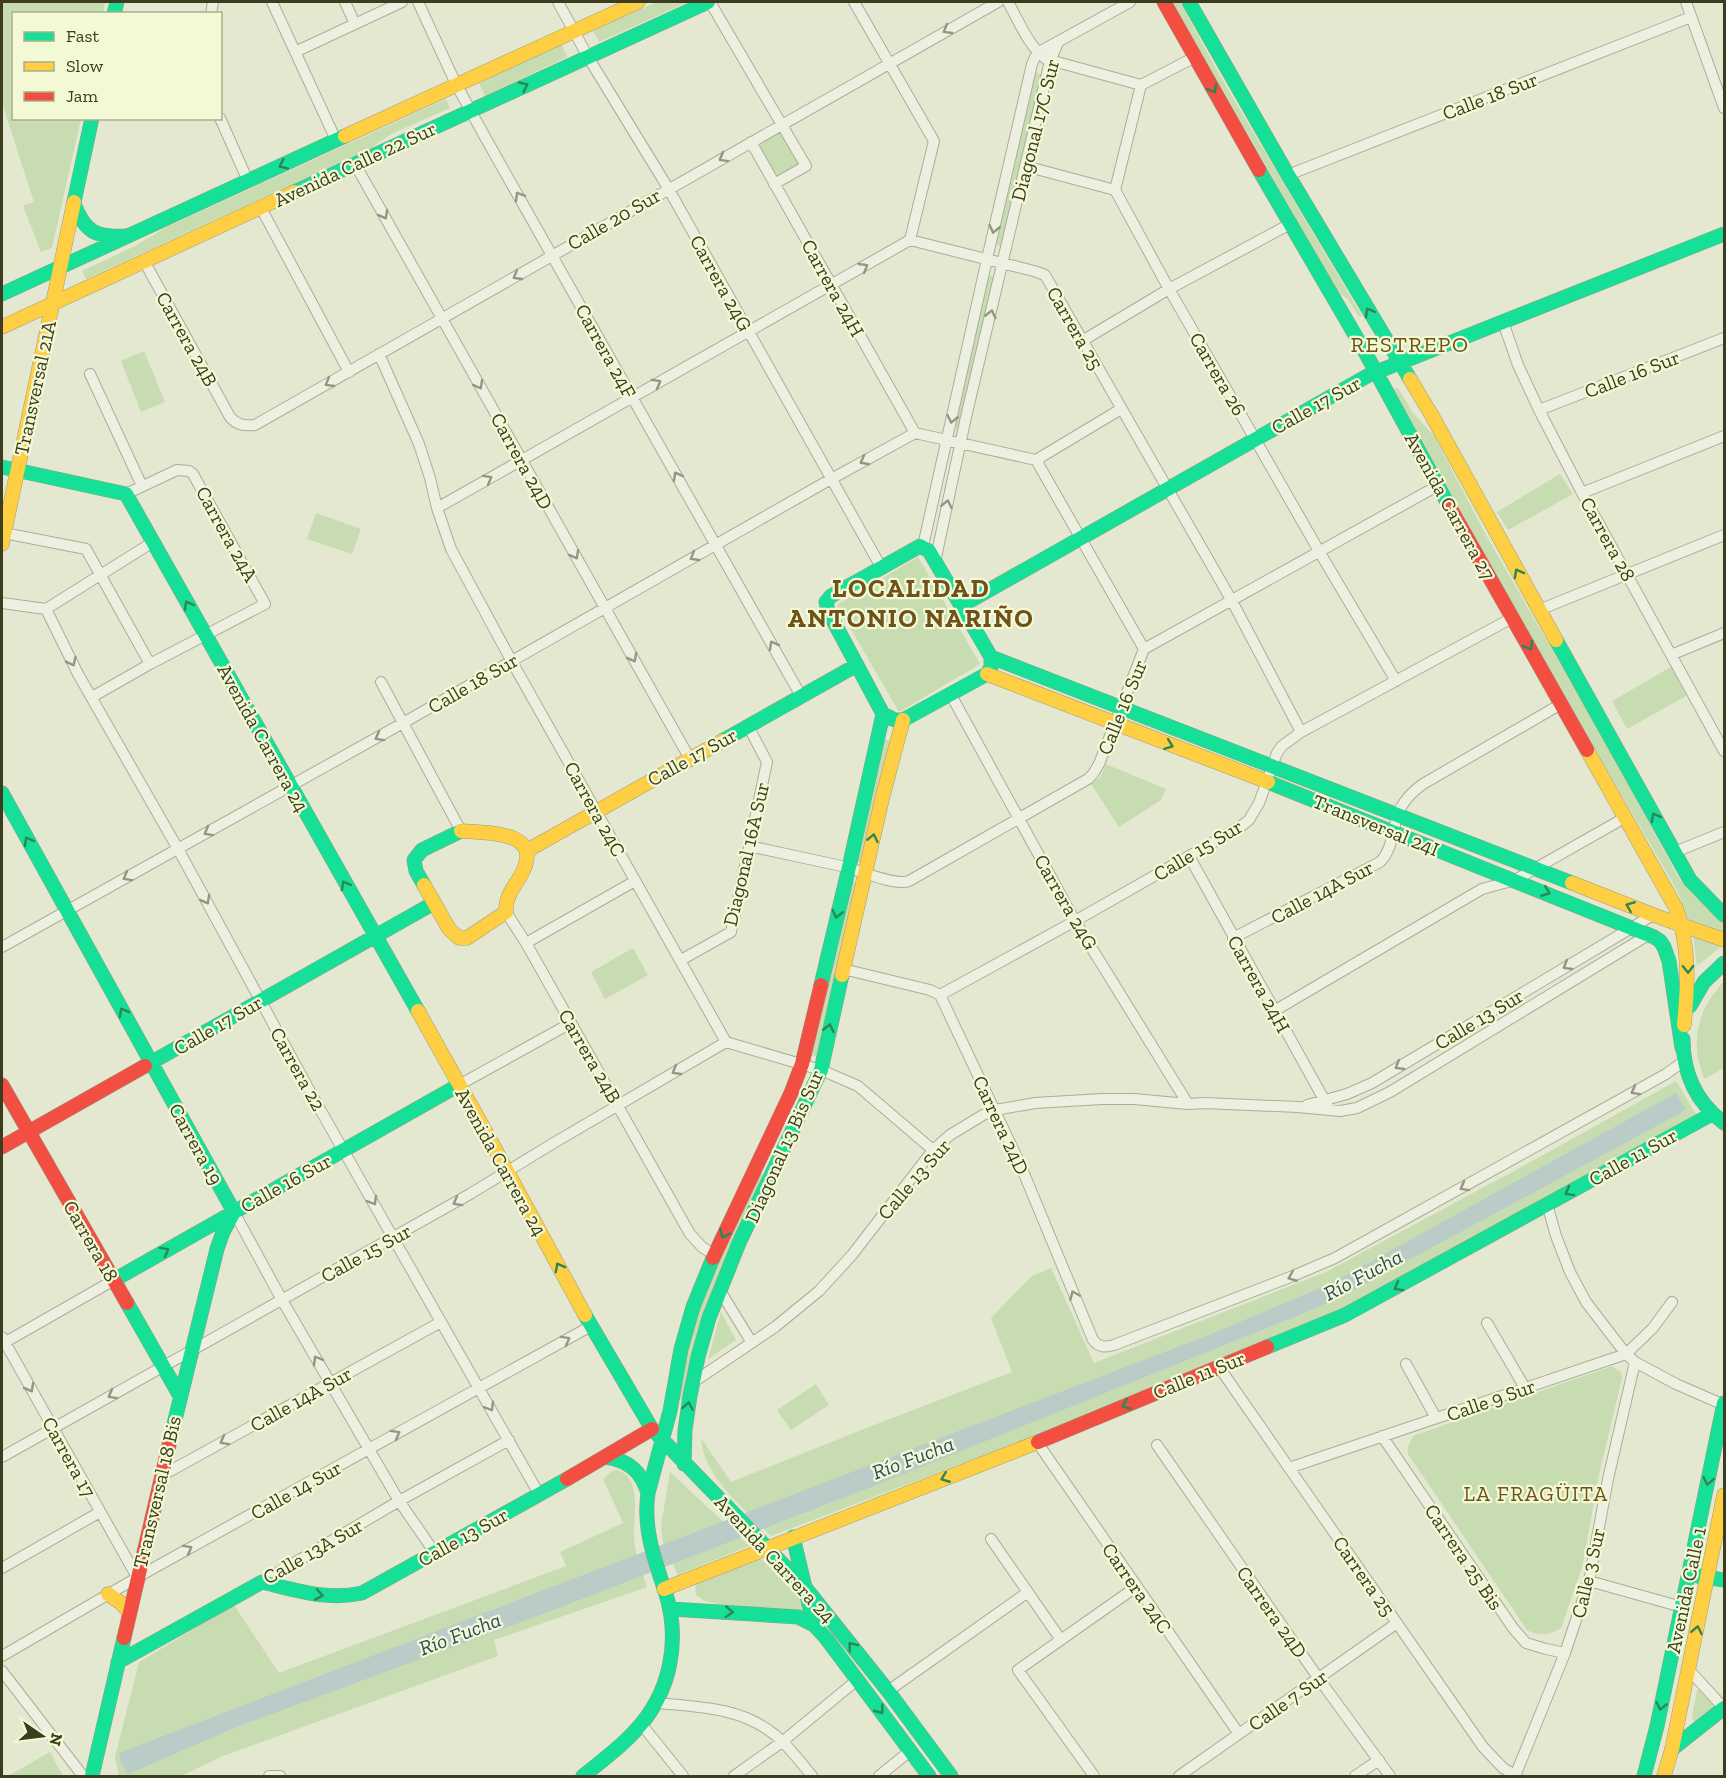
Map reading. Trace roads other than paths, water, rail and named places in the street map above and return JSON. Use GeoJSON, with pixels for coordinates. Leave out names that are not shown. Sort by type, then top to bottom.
{"type":"FeatureCollection","features":[{"type":"Feature","properties":{"kind":"main road","name":"Avenida Calle 22 Sur"},"geometry":{"type":"LineString","coordinates":[[2,294],[638,2]]}},
{"type":"Feature","properties":{"kind":"main road","name":"Avenida Calle 22 Sur"},"geometry":{"type":"LineString","coordinates":[[2,327],[709,2]]}},
{"type":"Feature","properties":{"kind":"main road","name":"Avenida Carrera 27"},"geometry":{"type":"LineString","coordinates":[[1164,2],[1376,372],[1466,537],[1668,892],[1683,926],[1687,952],[1688,974],[1684,1025]]}},
{"type":"Feature","properties":{"kind":"main road","name":"Avenida Carrera 27"},"geometry":{"type":"LineString","coordinates":[[1189,2],[1288,175],[1428,408],[1690,880],[1703,896],[1725,915]]}},
{"type":"Feature","properties":{"kind":"main road"},"geometry":{"type":"LineString","coordinates":[[54,303],[92,120]]}},
{"type":"Feature","properties":{"kind":"main road"},"geometry":{"type":"LineString","coordinates":[[74,204],[82,222],[94,234],[112,238],[126,236]]}},
{"type":"Feature","properties":{"kind":"main road","name":"Calle 17 Sur"},"geometry":{"type":"LineString","coordinates":[[962,606],[1255,438],[1376,372],[1725,234]]}},
{"type":"Feature","properties":{"kind":"main road","name":"Transversal 21A"},"geometry":{"type":"LineString","coordinates":[[3,539],[54,303]]}},
{"type":"Feature","properties":{"kind":"main road"},"geometry":{"type":"LineString","coordinates":[[2,467],[126,494]]}},
{"type":"Feature","properties":{"kind":"main road","name":"Avenida Carrera 24"},"geometry":{"type":"LineString","coordinates":[[126,494],[459,1085],[591,1326],[652,1429],[804,1586],[951,1776]]}},
{"type":"Feature","properties":{"kind":"main road"},"geometry":{"type":"LineString","coordinates":[[923,546],[935,562],[992,657],[991,667],[987,674],[951,694],[903,720],[895,720],[883,714],[828,612],[826,602],[831,596],[915,547],[923,546]]}},
{"type":"Feature","properties":{"kind":"main road","name":"Transversal 24I"},"geometry":{"type":"LineString","coordinates":[[992,657],[1653,915],[1725,940]]}},
{"type":"Feature","properties":{"kind":"main road","name":"Calle 17 Sur"},"geometry":{"type":"LineString","coordinates":[[528,850],[857,665]]}},
{"type":"Feature","properties":{"kind":"main road","name":"Transversal 24I"},"geometry":{"type":"LineString","coordinates":[[987,674],[1484,867],[1660,941],[1669,961],[1683,1054]]}},
{"type":"Feature","properties":{"kind":"main road","name":"Diagonal 13 Bis Sur"},"geometry":{"type":"LineString","coordinates":[[586,1776],[642,1725],[657,1703],[667,1681],[674,1632],[671,1609],[650,1545],[646,1520],[648,1493],[662,1441],[686,1329],[696,1301],[714,1255],[802,1065],[883,714]]}},
{"type":"Feature","properties":{"kind":"main road","name":"Diagonal 13 Bis Sur"},"geometry":{"type":"LineString","coordinates":[[684,1464],[684,1442],[692,1383],[703,1335],[728,1268],[821,1070],[882,799],[903,720]]}},
{"type":"Feature","properties":{"kind":"main road","name":"Carrera 19"},"geometry":{"type":"LineString","coordinates":[[2,793],[234,1212]]}},
{"type":"Feature","properties":{"kind":"main road"},"geometry":{"type":"LineString","coordinates":[[462,831],[509,837],[522,843],[528,850],[527,865],[507,896],[506,912],[467,938],[458,938],[449,929],[416,871],[414,860],[422,850],[462,831]]}},
{"type":"Feature","properties":{"kind":"main road","name":"Calle 17 Sur"},"geometry":{"type":"LineString","coordinates":[[2,1147],[434,903]]}},
{"type":"Feature","properties":{"kind":"main road"},"geometry":{"type":"LineString","coordinates":[[1720,1122],[1698,1097],[1690,1083],[1683,1054],[1684,1025],[1690,1004],[1702,984],[1725,963]]}},
{"type":"Feature","properties":{"kind":"main road","name":"Carrera 18"},"geometry":{"type":"LineString","coordinates":[[2,1085],[180,1396]]}},
{"type":"Feature","properties":{"kind":"main road","name":"Calle 16 Sur"},"geometry":{"type":"LineString","coordinates":[[114,1280],[459,1085]]}},
{"type":"Feature","properties":{"kind":"main road","name":"Calle 11 Sur"},"geometry":{"type":"LineString","coordinates":[[664,1589],[762,1543],[793,1537],[1037,1442],[1345,1315],[1547,1204],[1720,1122]]}},
{"type":"Feature","properties":{"kind":"main road"},"geometry":{"type":"LineString","coordinates":[[758,1163],[774,1171]]}},
{"type":"Feature","properties":{"kind":"main road","name":"Transversal 18 Bis"},"geometry":{"type":"LineString","coordinates":[[92,1776],[191,1352],[217,1249],[234,1212]]}},
{"type":"Feature","properties":{"kind":"main road","name":"Avenida Calle 1"},"geometry":{"type":"LineString","coordinates":[[1644,1776],[1653,1745],[1724,1404]]}},
{"type":"Feature","properties":{"kind":"main road","name":"Calle 13 Sur"},"geometry":{"type":"LineString","coordinates":[[261,1582],[323,1596],[355,1596],[373,1588],[652,1429]]}},
{"type":"Feature","properties":{"kind":"main road"},"geometry":{"type":"LineString","coordinates":[[605,1457],[630,1464],[639,1472],[648,1493]]}},
{"type":"Feature","properties":{"kind":"main road","name":"Avenida Calle 1"},"geometry":{"type":"LineString","coordinates":[[1664,1776],[1672,1749],[1725,1495]]}},
{"type":"Feature","properties":{"kind":"main road"},"geometry":{"type":"LineString","coordinates":[[793,1537],[814,1624]]}},
{"type":"Feature","properties":{"kind":"main road"},"geometry":{"type":"LineString","coordinates":[[1689,1574],[1725,1580]]}},
{"type":"Feature","properties":{"kind":"main road","name":"Calle 13A Sur"},"geometry":{"type":"LineString","coordinates":[[118,1662],[261,1582]]}},
{"type":"Feature","properties":{"kind":"main road"},"geometry":{"type":"LineString","coordinates":[[108,1594],[119,1601],[129,1612]]}},
{"type":"Feature","properties":{"kind":"main road","name":"Avenida Carrera 24"},"geometry":{"type":"LineString","coordinates":[[671,1609],[790,1616],[799,1617],[814,1624],[929,1776]]}},
{"type":"Feature","properties":{"kind":"main road"},"geometry":{"type":"LineString","coordinates":[[126,1626],[136,1639],[153,1642]]}},
{"type":"Feature","properties":{"kind":"main road"},"geometry":{"type":"LineString","coordinates":[[1672,1749],[1724,1708]]}},
{"type":"Feature","properties":{"kind":"street"},"geometry":{"type":"LineString","coordinates":[[272,2],[336,140]]}},
{"type":"Feature","properties":{"kind":"street"},"geometry":{"type":"LineString","coordinates":[[345,2],[355,24]]}},
{"type":"Feature","properties":{"kind":"street"},"geometry":{"type":"LineString","coordinates":[[295,52],[402,2]]}},
{"type":"Feature","properties":{"kind":"street","name":"Carrera 24F"},"geometry":{"type":"LineString","coordinates":[[418,2],[456,84],[801,696]]}},
{"type":"Feature","properties":{"kind":"street","name":"Carrera 24G"},"geometry":{"type":"LineString","coordinates":[[558,2],[588,57],[668,188],[880,567]]}},
{"type":"Feature","properties":{"kind":"street"},"geometry":{"type":"LineString","coordinates":[[709,2],[806,166],[774,184]]}},
{"type":"Feature","properties":{"kind":"street"},"geometry":{"type":"LineString","coordinates":[[436,508],[910,240],[934,141],[854,2]]}},
{"type":"Feature","properties":{"kind":"street","name":"Calle 20 Sur"},"geometry":{"type":"LineString","coordinates":[[230,417],[243,425],[255,424],[998,2]]}},
{"type":"Feature","properties":{"kind":"street"},"geometry":{"type":"LineString","coordinates":[[1008,2],[1038,54],[1050,61],[1141,85],[1195,57]]}},
{"type":"Feature","properties":{"kind":"street"},"geometry":{"type":"LineString","coordinates":[[1059,41],[1130,2]]}},
{"type":"Feature","properties":{"kind":"street"},"geometry":{"type":"LineString","coordinates":[[1686,2],[1724,106]]}},
{"type":"Feature","properties":{"kind":"street","name":"Calle 18 Sur"},"geometry":{"type":"LineString","coordinates":[[1288,175],[1691,17]]}},
{"type":"Feature","properties":{"kind":"street","name":"Diagonal 17C Sur"},"geometry":{"type":"LineString","coordinates":[[923,546],[1030,70],[1038,54],[1059,41]]}},
{"type":"Feature","properties":{"kind":"street","name":"Diagonal 17C Sur"},"geometry":{"type":"LineString","coordinates":[[935,562],[960,443],[1025,166],[1050,61],[1059,41]]}},
{"type":"Feature","properties":{"kind":"street"},"geometry":{"type":"LineString","coordinates":[[1025,166],[1115,190],[1141,85]]}},
{"type":"Feature","properties":{"kind":"street"},"geometry":{"type":"LineString","coordinates":[[221,120],[248,181]]}},
{"type":"Feature","properties":{"kind":"street","name":"Carrera 24H"},"geometry":{"type":"LineString","coordinates":[[751,142],[915,433]]}},
{"type":"Feature","properties":{"kind":"street","name":"Carrera 24D"},"geometry":{"type":"LineString","coordinates":[[355,164],[690,759]]}},
{"type":"Feature","properties":{"kind":"street","name":"Carrera 26"},"geometry":{"type":"LineString","coordinates":[[1115,190],[1319,552],[1396,681]]}},
{"type":"Feature","properties":{"kind":"street"},"geometry":{"type":"LineString","coordinates":[[261,208],[349,372]]}},
{"type":"Feature","properties":{"kind":"street"},"geometry":{"type":"LineString","coordinates":[[1082,341],[1169,289],[1292,224]]}},
{"type":"Feature","properties":{"kind":"street","name":"Carrera 25"},"geometry":{"type":"LineString","coordinates":[[910,240],[1041,273],[1045,276],[1232,601],[1300,732]]}},
{"type":"Feature","properties":{"kind":"street","name":"Carrera 24B"},"geometry":{"type":"LineString","coordinates":[[144,261],[230,417]]}},
{"type":"Feature","properties":{"kind":"street","name":"Carrera 28"},"geometry":{"type":"LineString","coordinates":[[1503,321],[1518,365],[1539,410],[1671,655],[1720,734],[1725,751]]}},
{"type":"Feature","properties":{"kind":"street","name":"Calle 16 Sur"},"geometry":{"type":"LineString","coordinates":[[1539,410],[1725,338]]}},
{"type":"Feature","properties":{"kind":"street","name":"Carrera 24C"},"geometry":{"type":"LineString","coordinates":[[379,354],[419,444],[430,478],[436,508],[451,549],[726,1042]]}},
{"type":"Feature","properties":{"kind":"street"},"geometry":{"type":"LineString","coordinates":[[90,374],[142,486],[126,494]]}},
{"type":"Feature","properties":{"kind":"street"},"geometry":{"type":"LineString","coordinates":[[915,433],[1036,460],[1121,409]]}},
{"type":"Feature","properties":{"kind":"street","name":"Calle 18 Sur"},"geometry":{"type":"LineString","coordinates":[[2,947],[915,433]]}},
{"type":"Feature","properties":{"kind":"street"},"geometry":{"type":"LineString","coordinates":[[1582,493],[1725,436]]}},
{"type":"Feature","properties":{"kind":"street"},"geometry":{"type":"LineString","coordinates":[[1036,460],[1144,649]]}},
{"type":"Feature","properties":{"kind":"street","name":"Carrera 24A"},"geometry":{"type":"LineString","coordinates":[[142,486],[177,470],[184,469],[193,474],[265,604],[205,636]]}},
{"type":"Feature","properties":{"kind":"street","name":"Calle 16 Sur"},"geometry":{"type":"LineString","coordinates":[[866,873],[905,882],[1088,779],[1099,764],[1144,649],[1439,485]]}},
{"type":"Feature","properties":{"kind":"street"},"geometry":{"type":"LineString","coordinates":[[1539,610],[1725,535]]}},
{"type":"Feature","properties":{"kind":"street"},"geometry":{"type":"LineString","coordinates":[[3,539],[87,549],[150,664]]}},
{"type":"Feature","properties":{"kind":"street"},"geometry":{"type":"LineString","coordinates":[[2,603],[46,609],[153,542]]}},
{"type":"Feature","properties":{"kind":"street","name":"Carrera 22"},"geometry":{"type":"LineString","coordinates":[[46,609],[92,697],[393,1238],[539,1494]]}},
{"type":"Feature","properties":{"kind":"street","name":"Calle 15 Sur"},"geometry":{"type":"LineString","coordinates":[[940,995],[1240,827],[1249,820],[1259,803],[1277,753],[1300,732],[1512,618]]}},
{"type":"Feature","properties":{"kind":"street"},"geometry":{"type":"LineString","coordinates":[[1671,655],[1725,633]]}},
{"type":"Feature","properties":{"kind":"street"},"geometry":{"type":"LineString","coordinates":[[92,697],[205,636]]}},
{"type":"Feature","properties":{"kind":"street"},"geometry":{"type":"LineString","coordinates":[[381,682],[462,831]]}},
{"type":"Feature","properties":{"kind":"street","name":"Carrera 24G"},"geometry":{"type":"LineString","coordinates":[[951,694],[1075,921],[1188,1104]]}},
{"type":"Feature","properties":{"kind":"street","name":"Calle 14A Sur"},"geometry":{"type":"LineString","coordinates":[[1233,938],[1380,862],[1386,854],[1400,808],[1411,792],[1561,704]]}},
{"type":"Feature","properties":{"kind":"street","name":"Diagonal 16A Sur"},"geometry":{"type":"LineString","coordinates":[[681,960],[731,932],[767,762],[748,726]]}},
{"type":"Feature","properties":{"kind":"street"},"geometry":{"type":"LineString","coordinates":[[1274,1011],[1482,889],[1515,880],[1626,817]]}},
{"type":"Feature","properties":{"kind":"street"},"geometry":{"type":"LineString","coordinates":[[1675,852],[1725,832]]}},
{"type":"Feature","properties":{"kind":"street"},"geometry":{"type":"LineString","coordinates":[[749,846],[866,873]]}},
{"type":"Feature","properties":{"kind":"street","name":"Carrera 24H"},"geometry":{"type":"LineString","coordinates":[[1189,856],[1327,1105]]}},
{"type":"Feature","properties":{"kind":"street"},"geometry":{"type":"LineString","coordinates":[[1482,889],[1484,867]]}},
{"type":"Feature","properties":{"kind":"street"},"geometry":{"type":"LineString","coordinates":[[526,943],[635,881]]}},
{"type":"Feature","properties":{"kind":"street","name":"Carrera 24B"},"geometry":{"type":"LineString","coordinates":[[506,912],[526,943],[690,1234],[702,1247],[714,1255]]}},
{"type":"Feature","properties":{"kind":"street","name":"Calle 13 Sur"},"geometry":{"type":"LineString","coordinates":[[1327,1105],[1372,1083],[1653,915]]}},
{"type":"Feature","properties":{"kind":"street","name":"Calle 13 Sur"},"geometry":{"type":"LineString","coordinates":[[692,1383],[802,1306],[832,1278],[852,1255],[933,1150],[970,1122],[995,1110],[1035,1103],[1134,1099],[1188,1104],[1298,1107],[1327,1105],[1347,1111],[1390,1092],[1648,935]]}},
{"type":"Feature","properties":{"kind":"street"},"geometry":{"type":"LineString","coordinates":[[843,969],[930,990],[940,995]]}},
{"type":"Feature","properties":{"kind":"street","name":"Carrera 24D"},"geometry":{"type":"LineString","coordinates":[[940,995],[1020,1164],[1093,1340],[1100,1346],[1114,1345],[1335,1258],[1666,1074],[1683,1054]]}},
{"type":"Feature","properties":{"kind":"street","name":"Calle 16 Sur"},"geometry":{"type":"LineString","coordinates":[[459,1085],[571,1023]]}},
{"type":"Feature","properties":{"kind":"street"},"geometry":{"type":"LineString","coordinates":[[726,1042],[821,1070],[858,1086],[933,1150]]}},
{"type":"Feature","properties":{"kind":"street","name":"Calle 15 Sur"},"geometry":{"type":"LineString","coordinates":[[2,1457],[470,1194],[726,1042]]}},
{"type":"Feature","properties":{"kind":"street"},"geometry":{"type":"LineString","coordinates":[[1547,1204],[1570,1272],[1586,1302],[1630,1358],[1676,1384],[1724,1404]]}},
{"type":"Feature","properties":{"kind":"street","name":"Carrera 19"},"geometry":{"type":"LineString","coordinates":[[234,1212],[282,1300],[399,1501],[435,1552]]}},
{"type":"Feature","properties":{"kind":"street","name":"Calle 16 Sur"},"geometry":{"type":"LineString","coordinates":[[2,1341],[114,1280]]}},
{"type":"Feature","properties":{"kind":"street"},"geometry":{"type":"LineString","coordinates":[[719,1289],[752,1343]]}},
{"type":"Feature","properties":{"kind":"street","name":"Calle 9 Sur"},"geometry":{"type":"LineString","coordinates":[[1289,1468],[1526,1388],[1630,1358],[1672,1302]]}},
{"type":"Feature","properties":{"kind":"street","name":"Calle 14A Sur"},"geometry":{"type":"LineString","coordinates":[[161,1476],[441,1322]]}},
{"type":"Feature","properties":{"kind":"street"},"geometry":{"type":"LineString","coordinates":[[1487,1323],[1526,1388]]}},
{"type":"Feature","properties":{"kind":"street","name":"Calle 14 Sur"},"geometry":{"type":"LineString","coordinates":[[2,1656],[137,1577],[591,1326]]}},
{"type":"Feature","properties":{"kind":"street","name":"Carrera 17"},"geometry":{"type":"LineString","coordinates":[[2,1341],[137,1577]]}},
{"type":"Feature","properties":{"kind":"street","name":"Calle 3 Sur"},"geometry":{"type":"LineString","coordinates":[[1516,1776],[1565,1653],[1589,1581],[1630,1358]]}},
{"type":"Feature","properties":{"kind":"street"},"geometry":{"type":"LineString","coordinates":[[1406,1364],[1436,1418]]}},
{"type":"Feature","properties":{"kind":"street","name":"Carrera 25"},"geometry":{"type":"LineString","coordinates":[[1219,1367],[1483,1746],[1503,1768],[1516,1776]]}},
{"type":"Feature","properties":{"kind":"street","name":"Carrera 25 Bis"},"geometry":{"type":"LineString","coordinates":[[1382,1436],[1513,1628],[1526,1643],[1565,1653]]}},
{"type":"Feature","properties":{"kind":"street","name":"Calle 13A Sur"},"geometry":{"type":"LineString","coordinates":[[261,1582],[508,1440]]}},
{"type":"Feature","properties":{"kind":"street","name":"Carrera 24C"},"geometry":{"type":"LineString","coordinates":[[1037,1442],[1239,1734]]}},
{"type":"Feature","properties":{"kind":"street","name":"Carrera 24D"},"geometry":{"type":"LineString","coordinates":[[1157,1445],[1318,1679],[1390,1776]]}},
{"type":"Feature","properties":{"kind":"street"},"geometry":{"type":"LineString","coordinates":[[2,1568],[100,1512]]}},
{"type":"Feature","properties":{"kind":"street"},"geometry":{"type":"LineString","coordinates":[[991,1539],[1061,1640]]}},
{"type":"Feature","properties":{"kind":"street"},"geometry":{"type":"LineString","coordinates":[[1589,1581],[1682,1607]]}},
{"type":"Feature","properties":{"kind":"street"},"geometry":{"type":"LineString","coordinates":[[1094,1776],[1018,1670],[1136,1587]]}},
{"type":"Feature","properties":{"kind":"street"},"geometry":{"type":"LineString","coordinates":[[888,1692],[1028,1592]]}},
{"type":"Feature","properties":{"kind":"street","name":"Calle 7 Sur"},"geometry":{"type":"LineString","coordinates":[[1179,1776],[1397,1623]]}},
{"type":"Feature","properties":{"kind":"street"},"geometry":{"type":"LineString","coordinates":[[1689,1670],[1724,1708]]}},
{"type":"Feature","properties":{"kind":"street"},"geometry":{"type":"LineString","coordinates":[[2,1671],[83,1776]]}},
{"type":"Feature","properties":{"kind":"street"},"geometry":{"type":"LineString","coordinates":[[734,1776],[782,1742],[857,1680]]}},
{"type":"Feature","properties":{"kind":"street"},"geometry":{"type":"LineString","coordinates":[[657,1703],[714,1708],[735,1713],[762,1726],[776,1736],[812,1776]]}},
{"type":"Feature","properties":{"kind":"street"},"geometry":{"type":"LineString","coordinates":[[642,1725],[683,1776]]}},
{"type":"Feature","properties":{"kind":"street"},"geometry":{"type":"LineString","coordinates":[[879,1776],[910,1750]]}},
{"type":"Feature","properties":{"kind":"street"},"geometry":{"type":"LineString","coordinates":[[1355,1776],[1379,1760]]}},
{"type":"Feature","properties":{"kind":"street"},"geometry":{"type":"LineString","coordinates":[[269,1776],[280,1776]]}},
{"type":"Feature","properties":{"kind":"water","name":"Río Fucha"},"geometry":{"type":"Polygon","coordinates":[[[1676,1093],[1686,1110],[1344,1295],[1302,1314],[871,1487],[556,1609],[234,1728],[128,1774],[121,1762],[119,1753],[1204,1337],[1332,1283],[1676,1093]]]}},
{"type":"Feature","properties":{"kind":"district","name":"RESTREPO"},"geometry":{"type":"Point","coordinates":[1410,344]}},
{"type":"Feature","properties":{"kind":"district","name":"LOCALIDAD ANTONIO NARIÑO"},"geometry":{"type":"Point","coordinates":[911,603]}},
{"type":"Feature","properties":{"kind":"district","name":"LA FRAGÜITA"},"geometry":{"type":"Point","coordinates":[1536,1494]}}]}
